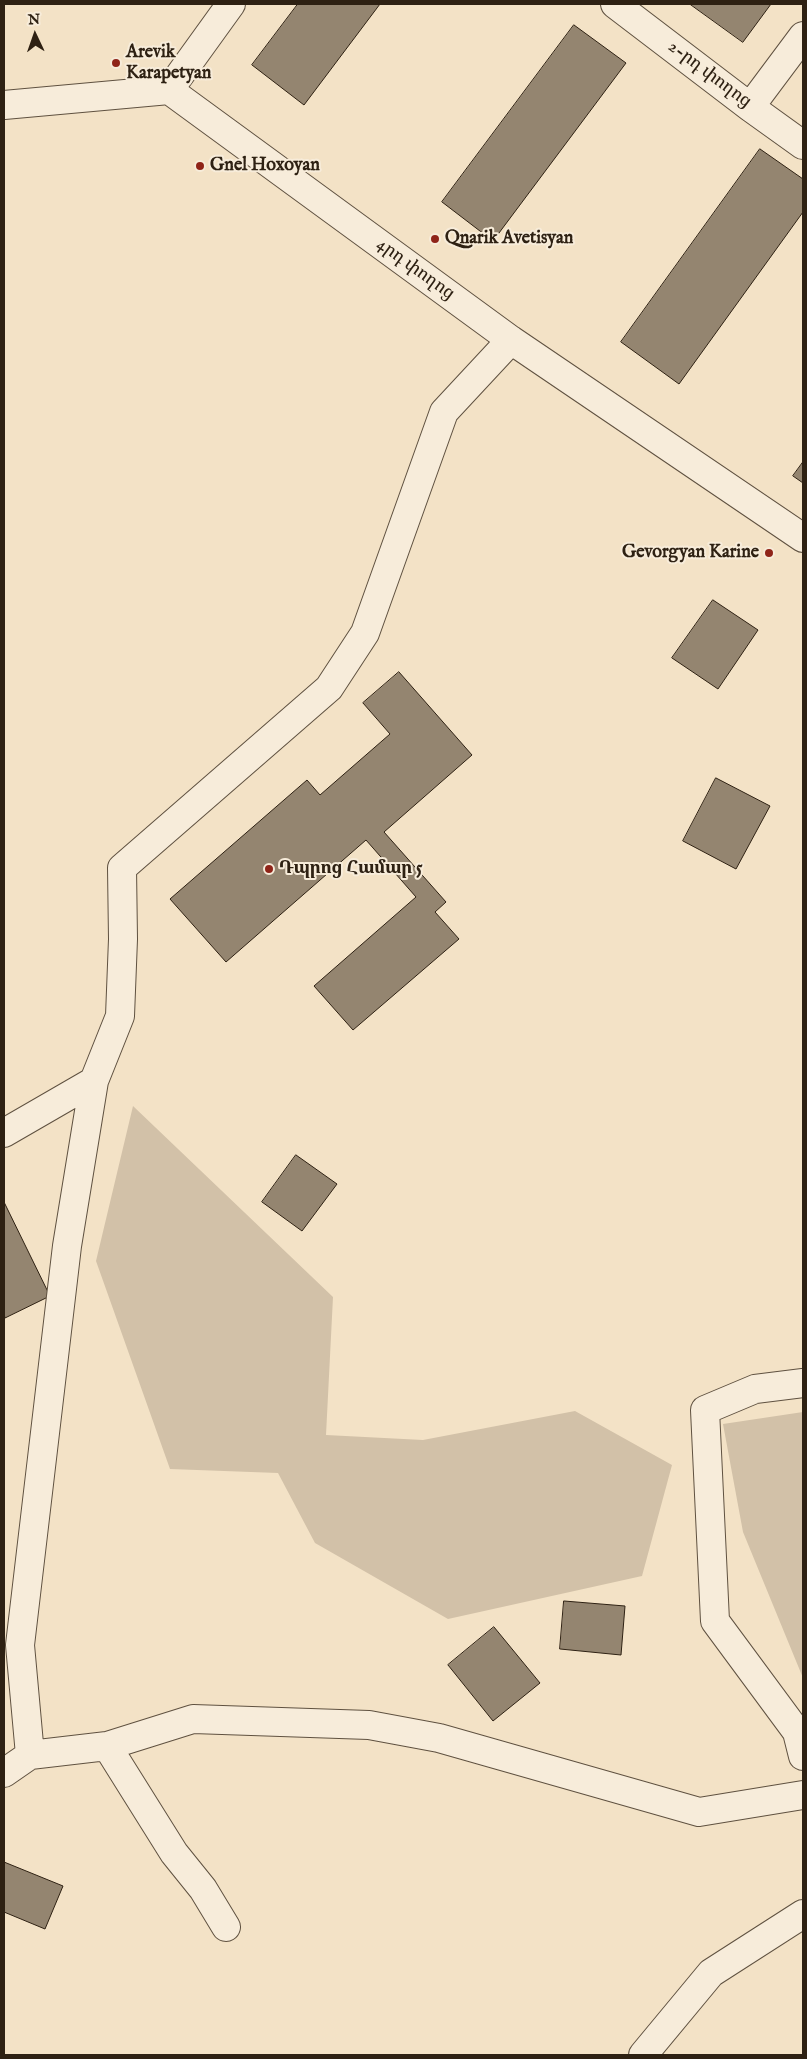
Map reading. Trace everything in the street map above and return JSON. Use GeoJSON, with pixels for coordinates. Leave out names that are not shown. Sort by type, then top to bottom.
{"type":"FeatureCollection","features":[{"type":"Feature","properties":{"kind":"street"},"geometry":{"type":"LineString","coordinates":[[4,105],[169,90],[231,4]]}},
{"type":"Feature","properties":{"kind":"street","name":"2-րդ փողոց"},"geometry":{"type":"LineString","coordinates":[[615,4],[803,145]]}},
{"type":"Feature","properties":{"kind":"street"},"geometry":{"type":"LineString","coordinates":[[750,107],[803,36]]}},
{"type":"Feature","properties":{"kind":"street","name":"4րդ փողոց"},"geometry":{"type":"LineString","coordinates":[[169,90],[511,340],[803,538]]}},
{"type":"Feature","properties":{"kind":"street"},"geometry":{"type":"LineString","coordinates":[[30,1754],[20,1645],[67,1246],[94,1081],[120,1016],[123,939],[122,868],[329,688],[365,633],[444,412],[511,340]]}},
{"type":"Feature","properties":{"kind":"street"},"geometry":{"type":"LineString","coordinates":[[4,1133],[94,1081]]}},
{"type":"Feature","properties":{"kind":"street"},"geometry":{"type":"LineString","coordinates":[[803,1383],[755,1389],[705,1410],[715,1621],[797,1732],[803,1756]]}},
{"type":"Feature","properties":{"kind":"street"},"geometry":{"type":"LineString","coordinates":[[4,1773],[30,1754],[107,1746],[193,1719],[370,1725],[439,1738],[699,1812],[803,1795]]}},
{"type":"Feature","properties":{"kind":"street"},"geometry":{"type":"LineString","coordinates":[[107,1746],[174,1853],[203,1888],[226,1928]]}},
{"type":"Feature","properties":{"kind":"street"},"geometry":{"type":"LineString","coordinates":[[643,2055],[711,1973],[803,1914]]}},
{"type":"Feature","properties":{"kind":"shaded area"},"geometry":{"type":"Polygon","coordinates":[[[133,1106],[333,1297],[326,1435],[423,1440],[575,1411],[672,1465],[642,1576],[448,1619],[315,1543],[278,1473],[170,1469],[96,1261],[133,1106]]]}},
{"type":"Feature","properties":{"kind":"shaded area"},"geometry":{"type":"Polygon","coordinates":[[[803,1412],[803,1678],[743,1532],[723,1424],[803,1412]]]}},
{"type":"Feature","properties":{"kind":"building"},"geometry":{"type":"Polygon","coordinates":[[[298,4],[380,4],[304,105],[252,65],[298,4]]]}},
{"type":"Feature","properties":{"kind":"building"},"geometry":{"type":"Polygon","coordinates":[[[690,4],[771,4],[743,42],[690,4]]]}},
{"type":"Feature","properties":{"kind":"building"},"geometry":{"type":"Polygon","coordinates":[[[574,25],[626,63],[493,241],[442,202],[574,25]]]}},
{"type":"Feature","properties":{"kind":"building"},"geometry":{"type":"Polygon","coordinates":[[[760,149],[803,179],[803,212],[679,384],[621,342],[760,149]]]}},
{"type":"Feature","properties":{"kind":"building"},"geometry":{"type":"Polygon","coordinates":[[[803,462],[803,483],[793,476],[803,462]]]}},
{"type":"Feature","properties":{"kind":"building"},"geometry":{"type":"Polygon","coordinates":[[[713,600],[758,630],[718,689],[672,658],[713,600]]]}},
{"type":"Feature","properties":{"kind":"building","name":"Դպրոց Համար 5"},"geometry":{"type":"Polygon","coordinates":[[[399,672],[472,755],[384,832],[446,902],[435,912],[459,939],[353,1030],[314,986],[416,897],[366,840],[226,962],[170,899],[307,780],[320,795],[390,734],[363,703],[399,672]]]}},
{"type":"Feature","properties":{"kind":"building"},"geometry":{"type":"Polygon","coordinates":[[[716,778],[770,806],[736,869],[683,841],[716,778]]]}},
{"type":"Feature","properties":{"kind":"building"},"geometry":{"type":"Polygon","coordinates":[[[296,1155],[337,1184],[302,1231],[262,1202],[296,1155]]]}},
{"type":"Feature","properties":{"kind":"building"},"geometry":{"type":"Polygon","coordinates":[[[4,1202],[50,1296],[5,1318],[4,1314],[4,1202]]]}},
{"type":"Feature","properties":{"kind":"building"},"geometry":{"type":"Polygon","coordinates":[[[564,1601],[625,1606],[621,1655],[560,1649],[564,1601]]]}},
{"type":"Feature","properties":{"kind":"building"},"geometry":{"type":"Polygon","coordinates":[[[494,1627],[540,1683],[493,1721],[448,1665],[494,1627]]]}},
{"type":"Feature","properties":{"kind":"building"},"geometry":{"type":"Polygon","coordinates":[[[4,1862],[63,1886],[45,1929],[4,1912],[4,1862]]]}},
{"type":"Feature","properties":{"kind":"place","name":"Arevik Karapetyan"},"geometry":{"type":"Point","coordinates":[116,63]}},
{"type":"Feature","properties":{"kind":"place","name":"Gnel Hoxoyan"},"geometry":{"type":"Point","coordinates":[200,166]}},
{"type":"Feature","properties":{"kind":"place","name":"Qnarik Avetisyan"},"geometry":{"type":"Point","coordinates":[435,239]}},
{"type":"Feature","properties":{"kind":"place","name":"Gevorgyan Karine"},"geometry":{"type":"Point","coordinates":[769,553]}},
{"type":"Feature","properties":{"kind":"place","name":"Դպրոց Համար 5"},"geometry":{"type":"Point","coordinates":[269,869]}}]}
